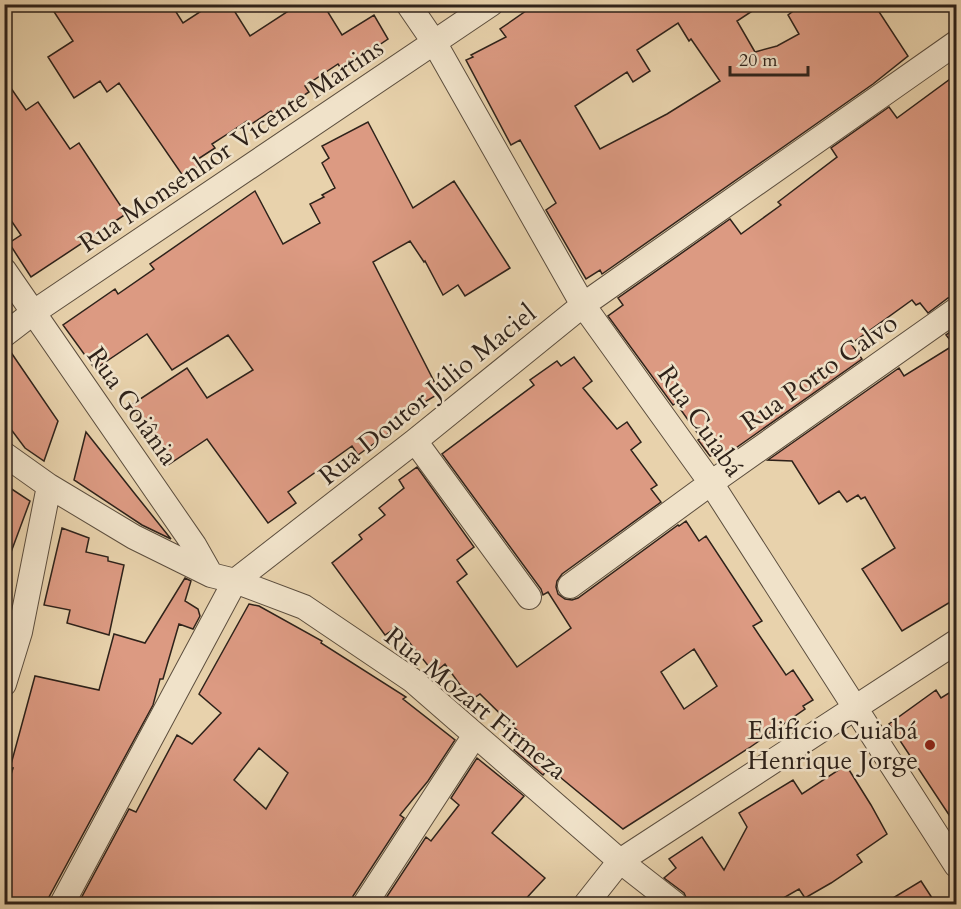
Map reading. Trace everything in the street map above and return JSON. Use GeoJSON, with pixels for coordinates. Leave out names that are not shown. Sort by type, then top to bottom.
{"type":"FeatureCollection","features":[{"type":"Feature","properties":{"kind":"street","name":"Rua Cuiabá"},"geometry":{"type":"LineString","coordinates":[[408,4],[434,42],[583,305],[711,483],[957,865]]}},
{"type":"Feature","properties":{"kind":"street","name":"Rua Monsenhor Vicente Martins"},"geometry":{"type":"LineString","coordinates":[[4,335],[34,312],[491,4]]}},
{"type":"Feature","properties":{"kind":"street","name":"Rua Doutor Júlio Maciel"},"geometry":{"type":"LineString","coordinates":[[62,904],[235,581],[415,441],[583,305],[957,43]]}},
{"type":"Feature","properties":{"kind":"street","name":"Rua Goiânia"},"geometry":{"type":"LineString","coordinates":[[4,270],[194,545],[211,575]]}},
{"type":"Feature","properties":{"kind":"street","name":"Rua Porto Calvo"},"geometry":{"type":"LineString","coordinates":[[570,586],[711,483],[957,310]]}},
{"type":"Feature","properties":{"kind":"street"},"geometry":{"type":"LineString","coordinates":[[415,441],[529,597]]}},
{"type":"Feature","properties":{"kind":"street","name":"Rua Mozart Firmeza"},"geometry":{"type":"LineString","coordinates":[[4,454],[49,486],[134,537],[211,575],[235,581],[304,607],[412,680],[620,861],[675,904]]}},
{"type":"Feature","properties":{"kind":"street"},"geometry":{"type":"LineString","coordinates":[[4,684],[20,632],[49,486]]}},
{"type":"Feature","properties":{"kind":"street"},"geometry":{"type":"LineString","coordinates":[[586,904],[620,861],[957,642]]}},
{"type":"Feature","properties":{"kind":"street"},"geometry":{"type":"LineString","coordinates":[[365,904],[475,735]]}},
{"type":"Feature","properties":{"kind":"building"},"geometry":{"type":"Polygon","coordinates":[[[49,4],[171,4],[183,23],[212,4],[230,4],[250,36],[299,4],[323,4],[342,35],[374,15],[388,39],[342,70],[338,64],[305,86],[309,92],[274,115],[271,111],[250,125],[247,121],[212,144],[215,148],[198,159],[201,164],[183,176],[119,83],[107,92],[100,81],[74,98],[48,57],[73,41],[49,4]]]}},
{"type":"Feature","properties":{"kind":"building"},"geometry":{"type":"Polygon","coordinates":[[[536,4],[763,4],[737,21],[755,52],[777,46],[799,34],[788,15],[803,4],[874,4],[908,56],[873,84],[602,274],[600,270],[586,279],[546,210],[556,203],[520,140],[511,145],[466,60],[473,57],[471,55],[506,37],[500,29],[536,4]],[[678,23],[637,50],[650,71],[633,82],[627,72],[575,106],[600,149],[667,114],[720,81],[691,39],[689,41],[678,23]]]}},
{"type":"Feature","properties":{"kind":"building"},"geometry":{"type":"Polygon","coordinates":[[[957,74],[957,296],[948,298],[928,313],[920,303],[916,305],[912,300],[851,344],[862,359],[723,457],[710,456],[698,440],[701,438],[676,403],[673,405],[608,316],[623,305],[618,298],[730,219],[741,234],[781,205],[778,202],[837,157],[831,148],[889,107],[897,118],[957,74]]]}},
{"type":"Feature","properties":{"kind":"building"},"geometry":{"type":"Polygon","coordinates":[[[4,78],[26,110],[38,102],[70,149],[79,143],[126,214],[31,277],[9,243],[21,235],[4,210],[4,78]]]}},
{"type":"Feature","properties":{"kind":"building"},"geometry":{"type":"Polygon","coordinates":[[[368,122],[413,208],[454,181],[510,268],[465,296],[458,285],[443,295],[425,261],[410,241],[373,262],[440,393],[396,419],[400,425],[358,455],[352,446],[288,492],[296,503],[268,523],[207,439],[165,467],[152,448],[157,444],[131,405],[187,368],[207,398],[253,370],[228,335],[172,370],[147,334],[95,369],[63,325],[115,289],[118,294],[154,269],[150,264],[255,191],[283,244],[320,223],[310,204],[335,188],[322,163],[329,158],[322,146],[368,122]]]}},
{"type":"Feature","properties":{"kind":"building"},"geometry":{"type":"Polygon","coordinates":[[[957,327],[957,598],[902,631],[862,569],[895,548],[865,497],[861,499],[858,495],[847,502],[839,491],[819,504],[792,461],[768,460],[899,368],[904,376],[954,345],[946,335],[957,327]]]}},
{"type":"Feature","properties":{"kind":"building"},"geometry":{"type":"Polygon","coordinates":[[[8,348],[58,421],[44,461],[25,448],[4,420],[4,349],[8,348]]]}},
{"type":"Feature","properties":{"kind":"building"},"geometry":{"type":"Polygon","coordinates":[[[574,357],[592,381],[583,388],[617,429],[627,422],[641,442],[631,450],[657,485],[651,489],[661,502],[562,574],[557,581],[558,594],[565,599],[578,598],[686,521],[699,541],[706,536],[762,621],[753,626],[786,675],[793,670],[813,700],[803,706],[805,709],[749,748],[623,829],[549,768],[543,775],[514,750],[527,740],[480,694],[471,700],[445,664],[434,673],[397,627],[385,635],[332,563],[362,539],[359,535],[385,515],[379,508],[404,488],[399,480],[417,467],[474,547],[457,560],[467,574],[457,582],[517,667],[571,628],[548,592],[543,595],[541,589],[442,454],[534,385],[530,380],[557,361],[561,366],[574,357]],[[694,649],[661,672],[684,709],[717,686],[694,649]]]}},
{"type":"Feature","properties":{"kind":"building"},"geometry":{"type":"Polygon","coordinates":[[[86,432],[171,539],[142,525],[74,480],[86,432]]]}},
{"type":"Feature","properties":{"kind":"building"},"geometry":{"type":"Polygon","coordinates":[[[4,484],[30,501],[7,563],[4,563],[4,484]]]}},
{"type":"Feature","properties":{"kind":"building"},"geometry":{"type":"Polygon","coordinates":[[[62,528],[89,538],[86,552],[108,557],[108,561],[124,565],[109,635],[67,623],[70,610],[44,605],[62,528]]]}},
{"type":"Feature","properties":{"kind":"building"},"geometry":{"type":"Polygon","coordinates":[[[185,578],[191,581],[185,601],[198,609],[200,616],[193,629],[179,624],[153,705],[49,897],[48,904],[4,904],[4,798],[35,676],[99,690],[114,634],[145,643],[185,578]]]}},
{"type":"Feature","properties":{"kind":"building"},"geometry":{"type":"Polygon","coordinates":[[[249,604],[259,606],[322,641],[321,643],[406,697],[403,699],[455,740],[428,781],[400,815],[404,818],[353,896],[351,904],[78,904],[129,809],[136,812],[177,735],[192,744],[221,713],[199,694],[249,604]],[[259,748],[234,780],[266,809],[288,773],[259,748]]]}},
{"type":"Feature","properties":{"kind":"building","name":"Edifício Cuiabá Henrique Jorge"},"geometry":{"type":"Polygon","coordinates":[[[957,688],[957,827],[889,724],[936,690],[941,698],[957,688]]]}},
{"type":"Feature","properties":{"kind":"building"},"geometry":{"type":"Polygon","coordinates":[[[477,758],[524,796],[492,833],[545,878],[521,904],[382,904],[426,837],[431,841],[459,805],[451,798],[477,758]]]}},
{"type":"Feature","properties":{"kind":"building"},"geometry":{"type":"Polygon","coordinates":[[[846,765],[887,834],[857,855],[862,862],[831,883],[805,898],[799,889],[773,904],[689,904],[684,893],[664,878],[676,868],[669,859],[702,837],[724,870],[747,827],[739,813],[793,780],[802,794],[846,765]]]}},
{"type":"Feature","properties":{"kind":"building"},"geometry":{"type":"Polygon","coordinates":[[[921,881],[936,904],[883,904],[921,881]]]}},
{"type":"Feature","properties":{"kind":"place","name":"Edifício Cuiabá Henrique Jorge"},"geometry":{"type":"Point","coordinates":[930,745]}}]}
